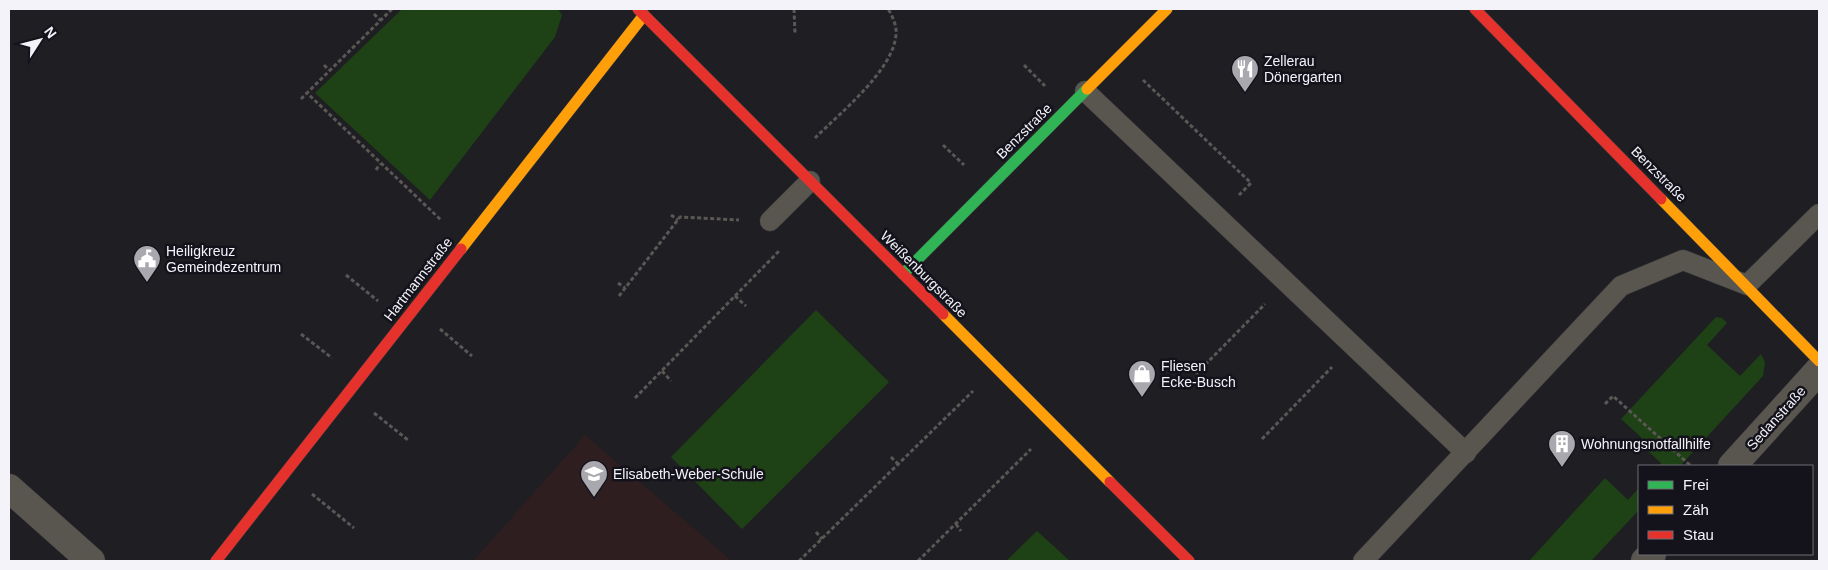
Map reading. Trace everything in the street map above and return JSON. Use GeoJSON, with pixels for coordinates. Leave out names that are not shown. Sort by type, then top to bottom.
{"type":"FeatureCollection","features":[{"type":"Feature","properties":{"kind":"street","name":"Benzstraße"},"geometry":{"type":"LineString","coordinates":[[903,274],[1166,9]]}},
{"type":"Feature","properties":{"kind":"street","name":"Benzstraße"},"geometry":{"type":"LineString","coordinates":[[1475,9],[1747,285],[1819,361]]}},
{"type":"Feature","properties":{"kind":"street","name":"Weißenburgstraße"},"geometry":{"type":"LineString","coordinates":[[641,12],[1189,561]]}},
{"type":"Feature","properties":{"kind":"street","name":"Hartmannstraße"},"geometry":{"type":"LineString","coordinates":[[216,561],[641,12]]}},
{"type":"Feature","properties":{"kind":"street","name":"Sedanstraße"},"geometry":{"type":"LineString","coordinates":[[1733,465],[1819,370]]}},
{"type":"Feature","properties":{"kind":"street"},"geometry":{"type":"LineString","coordinates":[[9,488],[91,561]]}},
{"type":"Feature","properties":{"kind":"lane"},"geometry":{"type":"LineString","coordinates":[[1085,91],[1466,453]]}},
{"type":"Feature","properties":{"kind":"lane"},"geometry":{"type":"LineString","coordinates":[[770,221],[810,180]]}},
{"type":"Feature","properties":{"kind":"lane"},"geometry":{"type":"LineString","coordinates":[[1363,561],[1621,286],[1684,260],[1747,285],[1819,214]]}},
{"type":"Feature","properties":{"kind":"path"},"geometry":{"type":"LineString","coordinates":[[301,98],[392,9]]}},
{"type":"Feature","properties":{"kind":"path"},"geometry":{"type":"LineString","coordinates":[[794,9],[795,33]]}},
{"type":"Feature","properties":{"kind":"path"},"geometry":{"type":"LineString","coordinates":[[792,162],[888,62],[897,34],[888,9]]}},
{"type":"Feature","properties":{"kind":"path"},"geometry":{"type":"LineString","coordinates":[[374,14],[380,20]]}},
{"type":"Feature","properties":{"kind":"path"},"geometry":{"type":"LineString","coordinates":[[1119,58],[1251,183],[1218,217]]}},
{"type":"Feature","properties":{"kind":"path"},"geometry":{"type":"LineString","coordinates":[[324,66],[330,70]]}},
{"type":"Feature","properties":{"kind":"path"},"geometry":{"type":"LineString","coordinates":[[1024,66],[1047,88]]}},
{"type":"Feature","properties":{"kind":"path"},"geometry":{"type":"LineString","coordinates":[[307,93],[426,208]]}},
{"type":"Feature","properties":{"kind":"path"},"geometry":{"type":"LineString","coordinates":[[944,145],[949,150]]}},
{"type":"Feature","properties":{"kind":"path"},"geometry":{"type":"LineString","coordinates":[[376,170],[380,164]]}},
{"type":"Feature","properties":{"kind":"path"},"geometry":{"type":"LineString","coordinates":[[671,215],[678,220]]}},
{"type":"Feature","properties":{"kind":"path"},"geometry":{"type":"LineString","coordinates":[[619,296],[680,217],[770,221]]}},
{"type":"Feature","properties":{"kind":"path"},"geometry":{"type":"LineString","coordinates":[[636,398],[782,248]]}},
{"type":"Feature","properties":{"kind":"path"},"geometry":{"type":"LineString","coordinates":[[346,275],[364,289]]}},
{"type":"Feature","properties":{"kind":"path"},"geometry":{"type":"LineString","coordinates":[[1196,374],[1286,281]]}},
{"type":"Feature","properties":{"kind":"path"},"geometry":{"type":"LineString","coordinates":[[618,283],[625,288]]}},
{"type":"Feature","properties":{"kind":"path"},"geometry":{"type":"LineString","coordinates":[[736,296],[746,306]]}},
{"type":"Feature","properties":{"kind":"path"},"geometry":{"type":"LineString","coordinates":[[301,334],[318,347]]}},
{"type":"Feature","properties":{"kind":"path"},"geometry":{"type":"LineString","coordinates":[[449,337],[472,356]]}},
{"type":"Feature","properties":{"kind":"path"},"geometry":{"type":"LineString","coordinates":[[1262,440],[1353,345]]}},
{"type":"Feature","properties":{"kind":"path"},"geometry":{"type":"LineString","coordinates":[[799,561],[996,368]]}},
{"type":"Feature","properties":{"kind":"path"},"geometry":{"type":"LineString","coordinates":[[662,371],[671,380]]}},
{"type":"Feature","properties":{"kind":"path"},"geometry":{"type":"LineString","coordinates":[[1605,404],[1613,396],[1690,465]]}},
{"type":"Feature","properties":{"kind":"path"},"geometry":{"type":"LineString","coordinates":[[384,421],[408,440]]}},
{"type":"Feature","properties":{"kind":"path"},"geometry":{"type":"LineString","coordinates":[[918,561],[1054,426]]}},
{"type":"Feature","properties":{"kind":"path"},"geometry":{"type":"LineString","coordinates":[[891,457],[898,464]]}},
{"type":"Feature","properties":{"kind":"path"},"geometry":{"type":"LineString","coordinates":[[322,502],[354,528]]}},
{"type":"Feature","properties":{"kind":"path"},"geometry":{"type":"LineString","coordinates":[[956,524],[961,531]]}},
{"type":"Feature","properties":{"kind":"path"},"geometry":{"type":"LineString","coordinates":[[816,532],[822,539]]}},
{"type":"Feature","properties":{"kind":"shaded area","name":"Elisabeth-Weber-Schule"},"geometry":{"type":"Polygon","coordinates":[[[585,435],[732,561],[473,561],[585,435]]]}},
{"type":"Feature","properties":{"kind":"green space"},"geometry":{"type":"Polygon","coordinates":[[[402,9],[558,9],[562,15],[555,37],[430,200],[315,93],[402,9]]]}},
{"type":"Feature","properties":{"kind":"green space"},"geometry":{"type":"Polygon","coordinates":[[[816,310],[889,382],[742,529],[671,457],[816,310]]]}},
{"type":"Feature","properties":{"kind":"green space"},"geometry":{"type":"Polygon","coordinates":[[[1716,317],[1722,318],[1727,323],[1707,345],[1740,376],[1761,354],[1765,362],[1763,376],[1681,465],[1660,465],[1661,463],[1638,442],[1642,438],[1621,419],[1716,317]]]}},
{"type":"Feature","properties":{"kind":"green space"},"geometry":{"type":"Polygon","coordinates":[[[1605,478],[1628,500],[1638,489],[1638,511],[1591,561],[1529,561],[1605,478]]]}},
{"type":"Feature","properties":{"kind":"green space"},"geometry":{"type":"Polygon","coordinates":[[[1037,531],[1070,561],[1006,561],[1037,531]]]}},
{"type":"Feature","properties":{"kind":"traffic: fast"},"geometry":{"type":"LineString","coordinates":[[903,274],[1087,89]]}},
{"type":"Feature","properties":{"kind":"traffic: slow"},"geometry":{"type":"LineString","coordinates":[[1087,89],[1167,9]]}},
{"type":"Feature","properties":{"kind":"traffic: slow"},"geometry":{"type":"LineString","coordinates":[[461,249],[644,15]]}},
{"type":"Feature","properties":{"kind":"traffic: slow"},"geometry":{"type":"LineString","coordinates":[[1661,199],[1819,361]]}},
{"type":"Feature","properties":{"kind":"traffic: slow"},"geometry":{"type":"LineString","coordinates":[[943,314],[1110,482]]}},
{"type":"Feature","properties":{"kind":"traffic: jam"},"geometry":{"type":"LineString","coordinates":[[638,9],[943,314]]}},
{"type":"Feature","properties":{"kind":"traffic: jam"},"geometry":{"type":"LineString","coordinates":[[1475,9],[1661,199]]}},
{"type":"Feature","properties":{"kind":"traffic: jam"},"geometry":{"type":"LineString","coordinates":[[216,561],[461,249]]}},
{"type":"Feature","properties":{"kind":"traffic: jam"},"geometry":{"type":"LineString","coordinates":[[1110,482],[1189,561]]}},
{"type":"Feature","properties":{"kind":"place","name":"Zellerau Dönergarten"},"geometry":{"type":"Point","coordinates":[1245,93]}},
{"type":"Feature","properties":{"kind":"place","name":"Heiligkreuz Gemeindezentrum"},"geometry":{"type":"Point","coordinates":[147,283]}},
{"type":"Feature","properties":{"kind":"place","name":"Fliesen Ecke-Busch"},"geometry":{"type":"Point","coordinates":[1142,398]}},
{"type":"Feature","properties":{"kind":"place","name":"Wohnungsnotfallhilfe"},"geometry":{"type":"Point","coordinates":[1562,468]}},
{"type":"Feature","properties":{"kind":"place","name":"Elisabeth-Weber-Schule"},"geometry":{"type":"Point","coordinates":[594,498]}}]}
